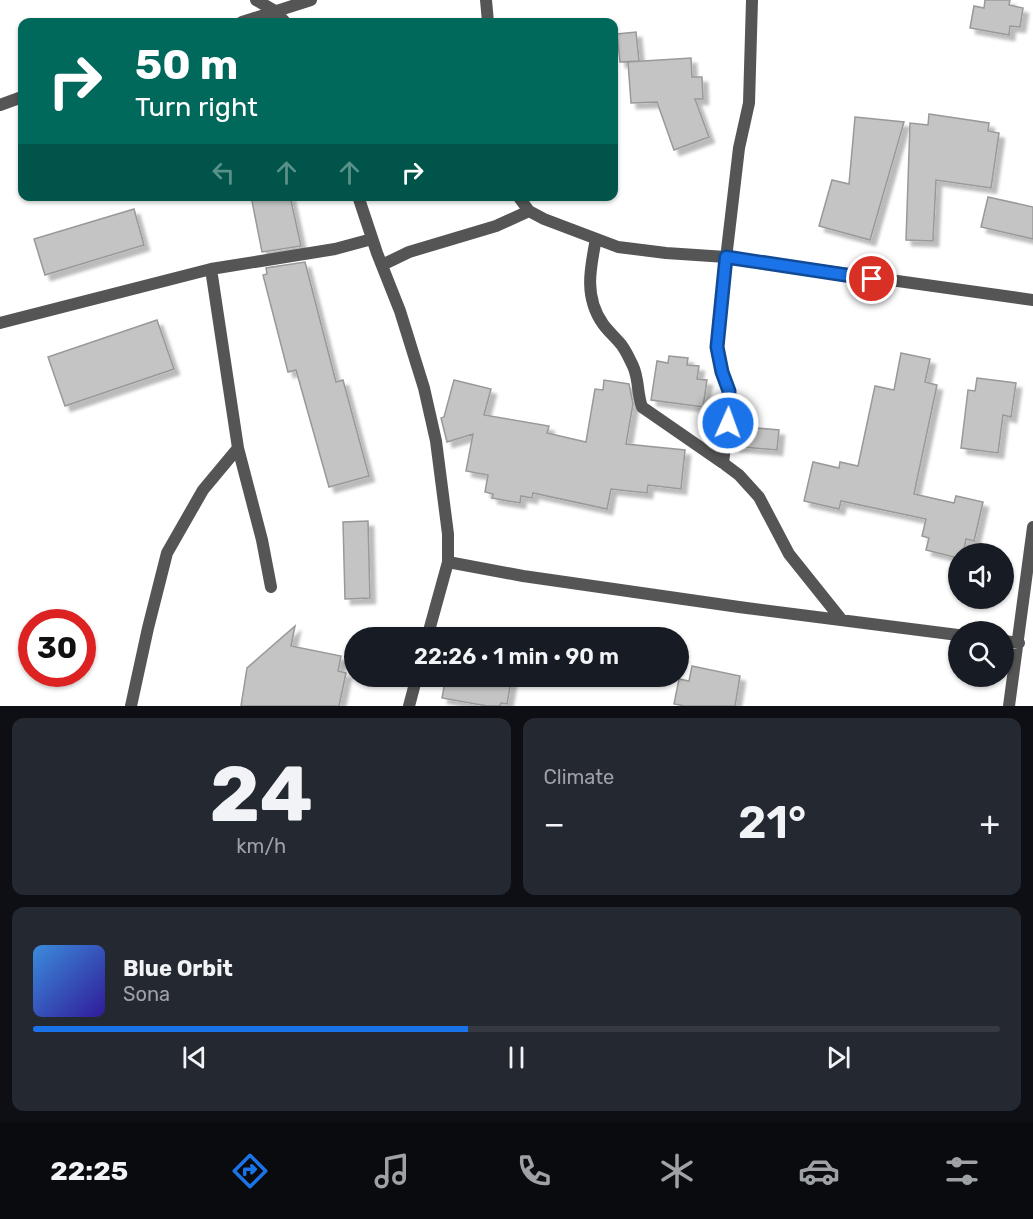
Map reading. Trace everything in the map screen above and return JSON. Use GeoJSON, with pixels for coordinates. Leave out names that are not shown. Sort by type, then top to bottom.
{"type":"FeatureCollection","features":[{"type":"Feature","properties":{"kind":"street"},"geometry":{"type":"LineString","coordinates":[[256,0],[275,11],[281,18]]}},
{"type":"Feature","properties":{"kind":"street"},"geometry":{"type":"LineString","coordinates":[[254,18],[312,0]]}},
{"type":"Feature","properties":{"kind":"street"},"geometry":{"type":"LineString","coordinates":[[486,0],[488,18]]}},
{"type":"Feature","properties":{"kind":"street"},"geometry":{"type":"LineString","coordinates":[[723,463],[729,398],[717,347],[739,148],[749,103],[752,0]]}},
{"type":"Feature","properties":{"kind":"street"},"geometry":{"type":"LineString","coordinates":[[0,105],[18,98]]}},
{"type":"Feature","properties":{"kind":"street"},"geometry":{"type":"LineString","coordinates":[[360,201],[400,311],[424,388],[436,441],[448,534],[448,561],[430,627]]}},
{"type":"Feature","properties":{"kind":"street"},"geometry":{"type":"LineString","coordinates":[[522,201],[529,211],[562,227],[618,246],[666,253],[726,257],[1033,300]]}},
{"type":"Feature","properties":{"kind":"street"},"geometry":{"type":"LineString","coordinates":[[382,265],[409,252],[485,229],[529,211]]}},
{"type":"Feature","properties":{"kind":"street"},"geometry":{"type":"LineString","coordinates":[[0,323],[211,269],[335,249],[372,239]]}},
{"type":"Feature","properties":{"kind":"street"},"geometry":{"type":"LineString","coordinates":[[596,239],[589,282],[592,302],[603,324],[621,344],[634,367],[642,407],[723,463],[759,497],[789,554],[841,619]]}},
{"type":"Feature","properties":{"kind":"street"},"geometry":{"type":"LineString","coordinates":[[211,269],[238,448],[262,540],[271,587]]}},
{"type":"Feature","properties":{"kind":"street"},"geometry":{"type":"LineString","coordinates":[[131,706],[167,553],[203,490],[238,448]]}},
{"type":"Feature","properties":{"kind":"street"},"geometry":{"type":"LineString","coordinates":[[1009,706],[1033,527]]}},
{"type":"Feature","properties":{"kind":"street"},"geometry":{"type":"LineString","coordinates":[[448,561],[523,576],[948,634]]}},
{"type":"Feature","properties":{"kind":"street"},"geometry":{"type":"LineString","coordinates":[[1014,642],[1018,643]]}},
{"type":"Feature","properties":{"kind":"street"},"geometry":{"type":"LineString","coordinates":[[409,706],[414,687]]}},
{"type":"Feature","properties":{"kind":"building"},"geometry":{"type":"Polygon","coordinates":[[[985,0],[1010,0],[1009,5],[1023,8],[1020,27],[1010,26],[1009,35],[970,28],[974,6],[984,8],[985,0]]]}},
{"type":"Feature","properties":{"kind":"building"},"geometry":{"type":"Polygon","coordinates":[[[636,32],[639,61],[620,62],[618,34],[636,32]]]}},
{"type":"Feature","properties":{"kind":"building"},"geometry":{"type":"Polygon","coordinates":[[[691,58],[692,77],[702,77],[703,99],[695,99],[709,137],[674,150],[657,102],[631,103],[628,62],[691,58]]]}},
{"type":"Feature","properties":{"kind":"building"},"geometry":{"type":"Polygon","coordinates":[[[929,114],[989,123],[988,131],[999,133],[991,188],[936,180],[933,241],[906,240],[910,123],[928,125],[929,114]]]}},
{"type":"Feature","properties":{"kind":"building"},"geometry":{"type":"Polygon","coordinates":[[[855,117],[904,122],[870,240],[819,226],[832,180],[849,184],[855,117]]]}},
{"type":"Feature","properties":{"kind":"building"},"geometry":{"type":"Polygon","coordinates":[[[988,197],[1033,207],[1033,239],[981,227],[988,197]]]}},
{"type":"Feature","properties":{"kind":"building"},"geometry":{"type":"Polygon","coordinates":[[[252,201],[291,201],[301,246],[262,252],[252,201]]]}},
{"type":"Feature","properties":{"kind":"building"},"geometry":{"type":"Polygon","coordinates":[[[134,209],[144,245],[45,275],[34,239],[134,209]]]}},
{"type":"Feature","properties":{"kind":"building"},"geometry":{"type":"Polygon","coordinates":[[[305,262],[336,382],[343,380],[369,476],[329,487],[296,370],[288,372],[263,275],[267,274],[266,268],[305,262]]]}},
{"type":"Feature","properties":{"kind":"building"},"geometry":{"type":"Polygon","coordinates":[[[157,320],[174,369],[65,406],[48,357],[157,320]]]}},
{"type":"Feature","properties":{"kind":"building"},"geometry":{"type":"Polygon","coordinates":[[[901,353],[930,359],[925,382],[937,385],[914,494],[954,503],[956,496],[983,502],[974,541],[966,539],[965,543],[948,543],[948,556],[926,550],[929,538],[922,536],[926,519],[841,501],[839,509],[804,501],[813,462],[839,468],[840,462],[858,466],[875,386],[894,390],[901,353]]]}},
{"type":"Feature","properties":{"kind":"building"},"geometry":{"type":"Polygon","coordinates":[[[669,356],[688,358],[687,365],[699,366],[697,379],[707,380],[703,407],[651,400],[657,361],[668,363],[669,356]]]}},
{"type":"Feature","properties":{"kind":"building"},"geometry":{"type":"Polygon","coordinates":[[[977,378],[1016,383],[1011,417],[1003,415],[998,453],[961,448],[968,390],[975,391],[977,378]]]}},
{"type":"Feature","properties":{"kind":"building"},"geometry":{"type":"Polygon","coordinates":[[[454,380],[491,389],[484,415],[549,426],[547,433],[586,442],[595,389],[603,390],[604,380],[629,384],[633,404],[626,444],[685,450],[681,489],[648,485],[647,493],[611,489],[607,509],[533,493],[532,498],[521,496],[520,503],[492,498],[493,494],[485,492],[488,475],[466,471],[473,434],[447,442],[441,418],[444,417],[454,380]]]}},
{"type":"Feature","properties":{"kind":"building"},"geometry":{"type":"Polygon","coordinates":[[[736,426],[779,430],[777,450],[733,446],[736,426]]]}},
{"type":"Feature","properties":{"kind":"building"},"geometry":{"type":"Polygon","coordinates":[[[368,521],[370,598],[345,599],[343,522],[368,521]]]}},
{"type":"Feature","properties":{"kind":"building"},"geometry":{"type":"Polygon","coordinates":[[[295,626],[291,646],[341,656],[338,671],[344,672],[344,682],[339,706],[241,706],[247,668],[295,626]]]}},
{"type":"Feature","properties":{"kind":"building"},"geometry":{"type":"Polygon","coordinates":[[[692,666],[740,676],[735,706],[674,704],[677,687],[689,687],[692,666]]]}},
{"type":"Feature","properties":{"kind":"building"},"geometry":{"type":"Polygon","coordinates":[[[444,687],[510,687],[507,704],[501,703],[500,706],[442,698],[444,687]]]}},
{"type":"Feature","properties":{"kind":"route"},"geometry":{"type":"LineString","coordinates":[[728,423],[729,391],[717,347],[726,257],[872,279]]}}]}
